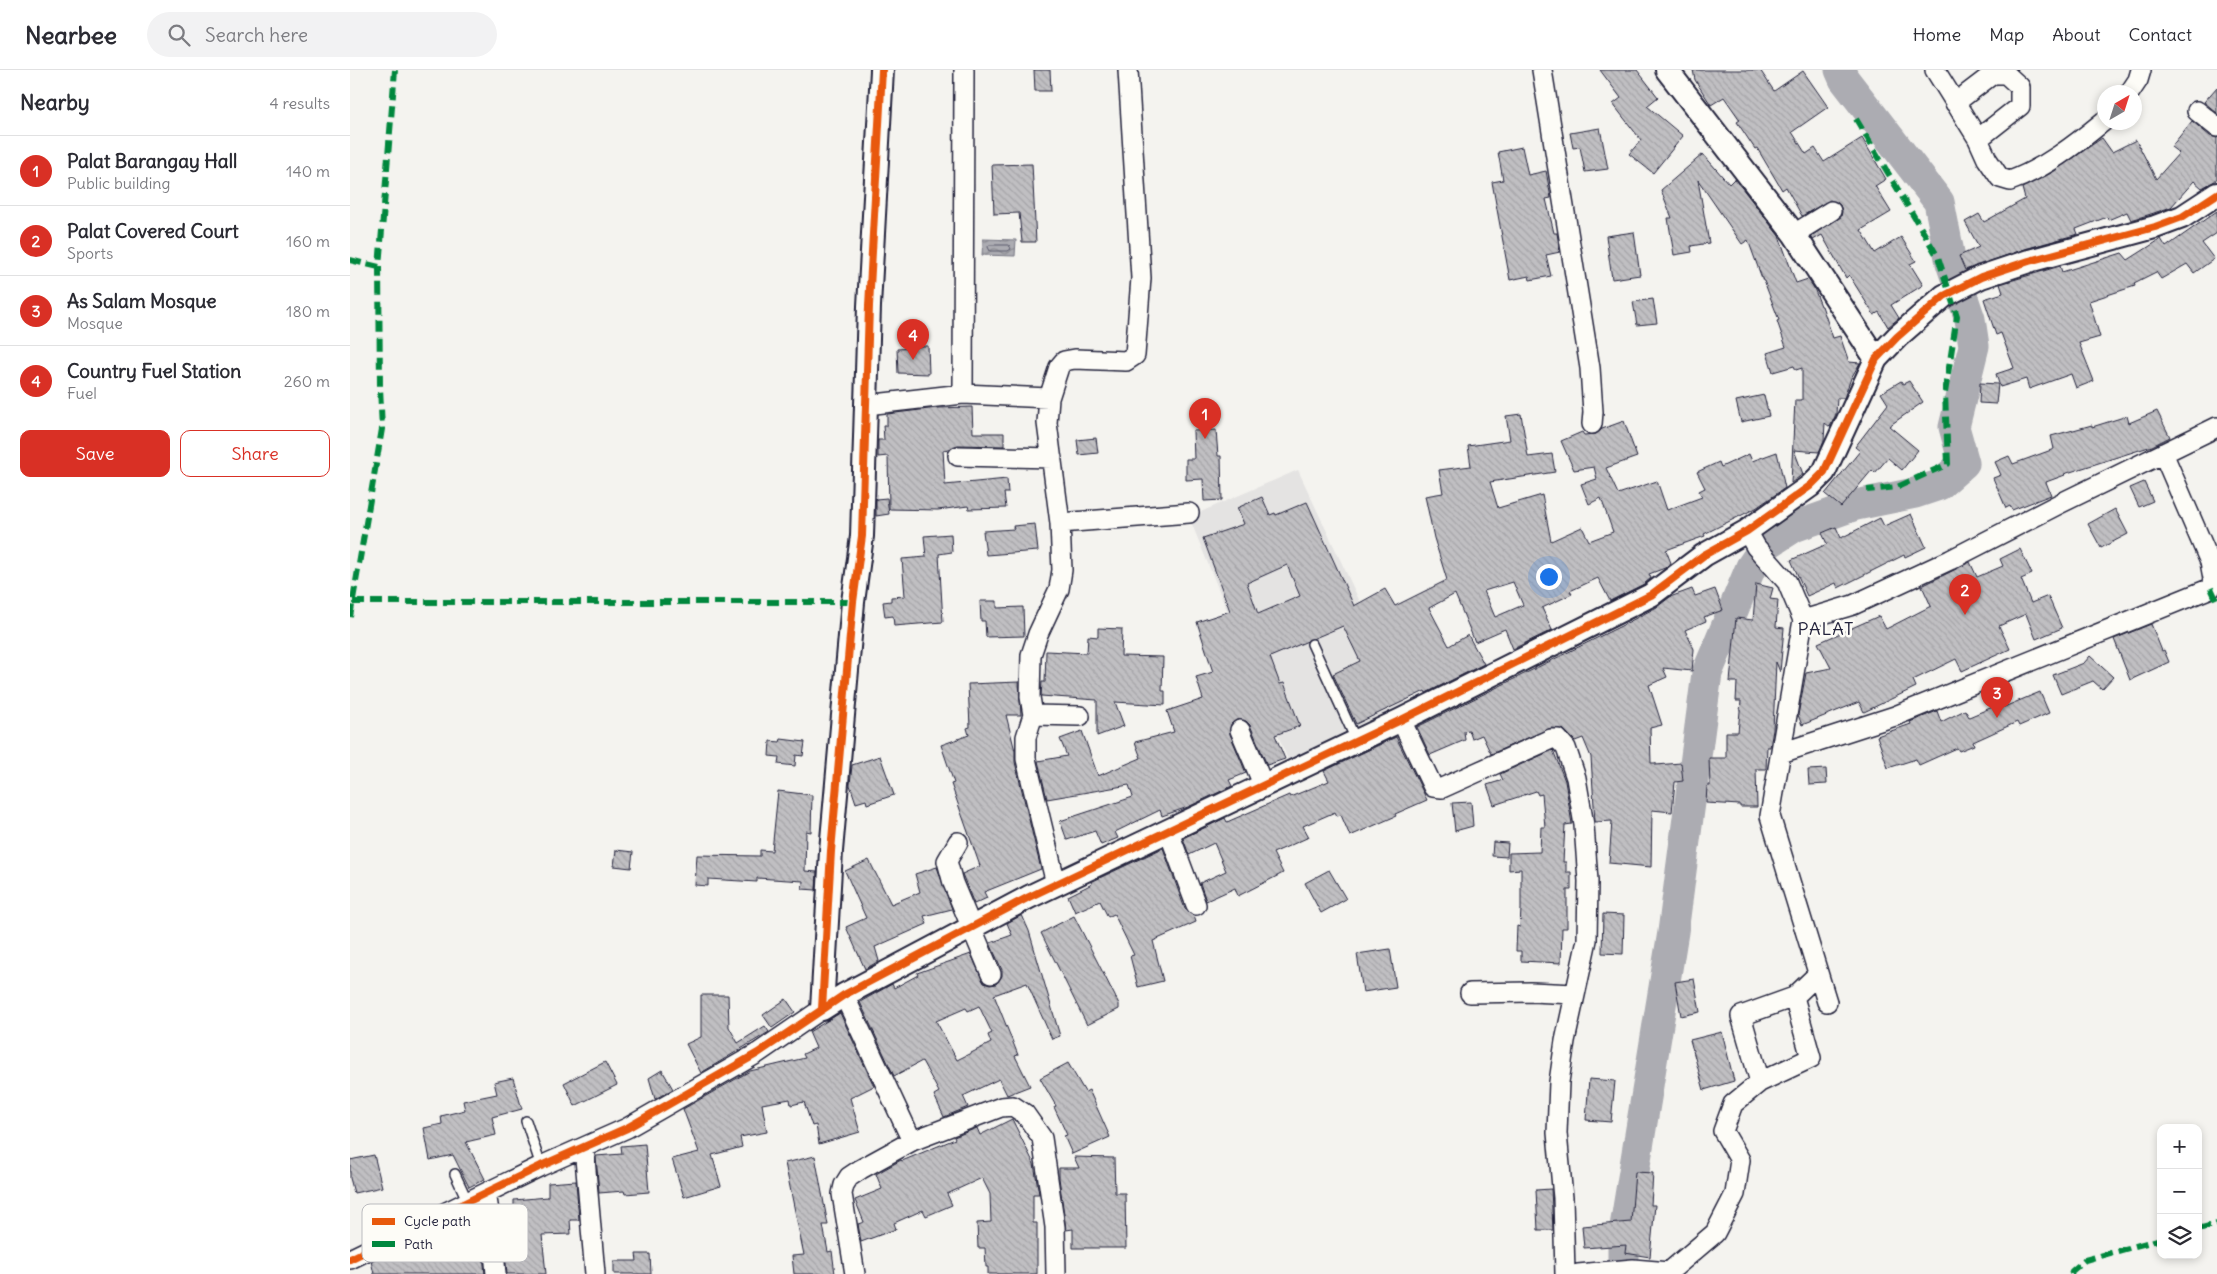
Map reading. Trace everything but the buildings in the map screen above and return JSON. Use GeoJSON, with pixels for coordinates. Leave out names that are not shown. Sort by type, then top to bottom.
{"type":"FeatureCollection","features":[{"type":"Feature","properties":{"kind":"street"},"geometry":{"type":"LineString","coordinates":[[822,1009],[831,851],[853,602],[862,536],[869,306],[882,70]]}},
{"type":"Feature","properties":{"kind":"street"},"geometry":{"type":"LineString","coordinates":[[963,394],[964,70]]}},
{"type":"Feature","properties":{"kind":"street"},"geometry":{"type":"LineString","coordinates":[[1056,884],[1026,759],[1026,737],[1033,715],[1030,697],[1031,655],[1058,589],[1062,570],[1060,523],[1047,423],[1049,398],[1059,367],[1064,361],[1075,358],[1126,361],[1135,355],[1141,278],[1128,70]]}},
{"type":"Feature","properties":{"kind":"street"},"geometry":{"type":"LineString","coordinates":[[1542,70],[1590,368],[1592,424]]}},
{"type":"Feature","properties":{"kind":"street"},"geometry":{"type":"LineString","coordinates":[[1667,70],[1794,234],[1876,359]]}},
{"type":"Feature","properties":{"kind":"street"},"geometry":{"type":"LineString","coordinates":[[1935,70],[2000,178],[2010,181],[2021,177],[2079,142],[2097,127]]}},
{"type":"Feature","properties":{"kind":"street"},"geometry":{"type":"LineString","coordinates":[[2135,85],[2141,70]]}},
{"type":"Feature","properties":{"kind":"street"},"geometry":{"type":"LineString","coordinates":[[1955,103],[1993,74],[2006,74],[2020,87],[2020,106],[1978,139]]}},
{"type":"Feature","properties":{"kind":"street"},"geometry":{"type":"LineString","coordinates":[[2197,111],[2217,127]]}},
{"type":"Feature","properties":{"kind":"street"},"geometry":{"type":"LineString","coordinates":[[464,1204],[541,1166],[627,1128],[758,1053],[844,995],[971,927],[1263,784],[1401,720],[1651,595],[1704,555],[1751,539],[1824,472],[1876,359],[1931,307],[1956,289],[1981,277],[2029,261],[2155,227],[2182,217],[2217,194]]}},
{"type":"Feature","properties":{"kind":"street"},"geometry":{"type":"LineString","coordinates":[[1794,234],[1831,211]]}},
{"type":"Feature","properties":{"kind":"street"},"geometry":{"type":"LineString","coordinates":[[866,406],[963,394],[1049,398]]}},
{"type":"Feature","properties":{"kind":"street"},"geometry":{"type":"LineString","coordinates":[[1803,620],[1853,605],[1871,597],[1950,560],[2217,427]]}},
{"type":"Feature","properties":{"kind":"street"},"geometry":{"type":"LineString","coordinates":[[1781,753],[1895,716],[2211,588],[2213,560],[2163,453]]}},
{"type":"Feature","properties":{"kind":"street"},"geometry":{"type":"LineString","coordinates":[[958,456],[1052,458]]}},
{"type":"Feature","properties":{"kind":"street"},"geometry":{"type":"LineString","coordinates":[[1060,523],[1189,513]]}},
{"type":"Feature","properties":{"kind":"street"},"geometry":{"type":"LineString","coordinates":[[1751,539],[1787,582],[1803,620],[1771,805],[1771,821],[1827,1002]]}},
{"type":"Feature","properties":{"kind":"street"},"geometry":{"type":"LineString","coordinates":[[1033,715],[1080,716]]}},
{"type":"Feature","properties":{"kind":"street"},"geometry":{"type":"LineString","coordinates":[[1401,720],[1434,787],[1442,788],[1551,739],[1558,739],[1566,748],[1576,778],[1584,825],[1588,881],[1587,940],[1565,1041],[1559,1082],[1557,1133],[1563,1198],[1564,1274]]}},
{"type":"Feature","properties":{"kind":"street"},"geometry":{"type":"LineString","coordinates":[[1240,730],[1263,784]]}},
{"type":"Feature","properties":{"kind":"street"},"geometry":{"type":"LineString","coordinates":[[1168,830],[1196,905]]}},
{"type":"Feature","properties":{"kind":"street"},"geometry":{"type":"LineString","coordinates":[[958,842],[947,861],[953,883],[991,974]]}},
{"type":"Feature","properties":{"kind":"street"},"geometry":{"type":"LineString","coordinates":[[1760,1082],[1741,1016],[1794,997],[1818,974]]}},
{"type":"Feature","properties":{"kind":"street"},"geometry":{"type":"LineString","coordinates":[[1470,993],[1531,992],[1575,994]]}},
{"type":"Feature","properties":{"kind":"street"},"geometry":{"type":"LineString","coordinates":[[844,995],[912,1141]]}},
{"type":"Feature","properties":{"kind":"street"},"geometry":{"type":"LineString","coordinates":[[1578,1274],[1633,1269],[1669,1272],[1715,1233],[1735,1194],[1740,1160],[1723,1131],[1733,1104],[1760,1082],[1811,1058],[1794,997]]}},
{"type":"Feature","properties":{"kind":"street"},"geometry":{"type":"LineString","coordinates":[[855,1274],[842,1194],[844,1185],[849,1177],[912,1141],[1001,1107],[1013,1106],[1025,1114],[1042,1138],[1055,1227],[1056,1274]]}},
{"type":"Feature","properties":{"kind":"street"},"geometry":{"type":"LineString","coordinates":[[584,1147],[595,1274]]}},
{"type":"Feature","properties":{"kind":"street"},"geometry":{"type":"LineString","coordinates":[[486,1193],[488,1204]]}},
{"type":"Feature","properties":{"kind":"street"},"geometry":{"type":"LineString","coordinates":[[350,1259],[362,1253]]}},
{"type":"Feature","properties":{"kind":"lane"},"geometry":{"type":"LineString","coordinates":[[1312,644],[1356,740]]}},
{"type":"Feature","properties":{"kind":"lane"},"geometry":{"type":"LineString","coordinates":[[526,1121],[541,1166]]}},
{"type":"Feature","properties":{"kind":"lane"},"geometry":{"type":"LineString","coordinates":[[455,1174],[468,1202]]}},
{"type":"Feature","properties":{"kind":"shaded area"},"geometry":{"type":"Polygon","coordinates":[[[1298,470],[1408,704],[1288,760],[1189,517],[1298,470]]]}},
{"type":"Feature","properties":{"kind":"water"},"geometry":{"type":"Polygon","coordinates":[[[983,239],[1016,240],[1015,256],[982,255],[983,239]]]}},
{"type":"Feature","properties":{"kind":"waterway"},"geometry":{"type":"LineString","coordinates":[[1623,1274],[1623,1239],[1673,932],[1707,673],[1751,567],[1766,545],[1794,527],[1856,505],[1915,493],[1939,485],[1964,463],[1954,427],[1974,346],[1970,319],[1951,263],[1939,202],[1844,79],[1840,70]]}},
{"type":"Feature","properties":{"kind":"marked path"},"geometry":{"type":"LineString","coordinates":[[350,617],[382,429],[379,267],[395,70]]}},
{"type":"Feature","properties":{"kind":"marked path"},"geometry":{"type":"LineString","coordinates":[[1856,119],[1938,257],[1957,316],[1945,393],[1948,464],[1897,487],[1867,490]]}},
{"type":"Feature","properties":{"kind":"marked path"},"geometry":{"type":"LineString","coordinates":[[350,260],[379,267]]}},
{"type":"Feature","properties":{"kind":"marked path"},"geometry":{"type":"LineString","coordinates":[[2211,588],[2217,601]]}},
{"type":"Feature","properties":{"kind":"marked path"},"geometry":{"type":"LineString","coordinates":[[353,602],[853,602]]}},
{"type":"Feature","properties":{"kind":"marked path"},"geometry":{"type":"LineString","coordinates":[[2202,1228],[2217,1224]]}},
{"type":"Feature","properties":{"kind":"marked path"},"geometry":{"type":"LineString","coordinates":[[2071,1274],[2085,1260],[2157,1240]]}},
{"type":"Feature","properties":{"kind":"cycle path"},"geometry":{"type":"LineString","coordinates":[[822,1009],[831,851],[853,602],[862,536],[869,306],[882,70]]}},
{"type":"Feature","properties":{"kind":"cycle path"},"geometry":{"type":"LineString","coordinates":[[463,1204],[541,1166],[627,1128],[758,1053],[844,995],[1029,897],[1401,720],[1651,595],[1704,555],[1747,531],[1810,486],[1824,472],[1876,359],[1897,337],[1944,296],[1981,277],[2029,261],[2155,227],[2182,217],[2217,194]]}},
{"type":"Feature","properties":{"kind":"cycle path"},"geometry":{"type":"LineString","coordinates":[[350,1259],[362,1253]]}},
{"type":"Feature","properties":{"kind":"place","name":"Country Fuel Station"},"geometry":{"type":"Point","coordinates":[913,360]}},
{"type":"Feature","properties":{"kind":"place","name":"Palat Barangay Hall"},"geometry":{"type":"Point","coordinates":[1205,439]}},
{"type":"Feature","properties":{"kind":"place","name":"Palat Covered Court"},"geometry":{"type":"Point","coordinates":[1965,615]}},
{"type":"Feature","properties":{"kind":"place","name":"As Salam Mosque"},"geometry":{"type":"Point","coordinates":[1997,718]}},
{"type":"Feature","properties":{"kind":"district","name":"PALAT"},"geometry":{"type":"Point","coordinates":[1826,629]}}]}
